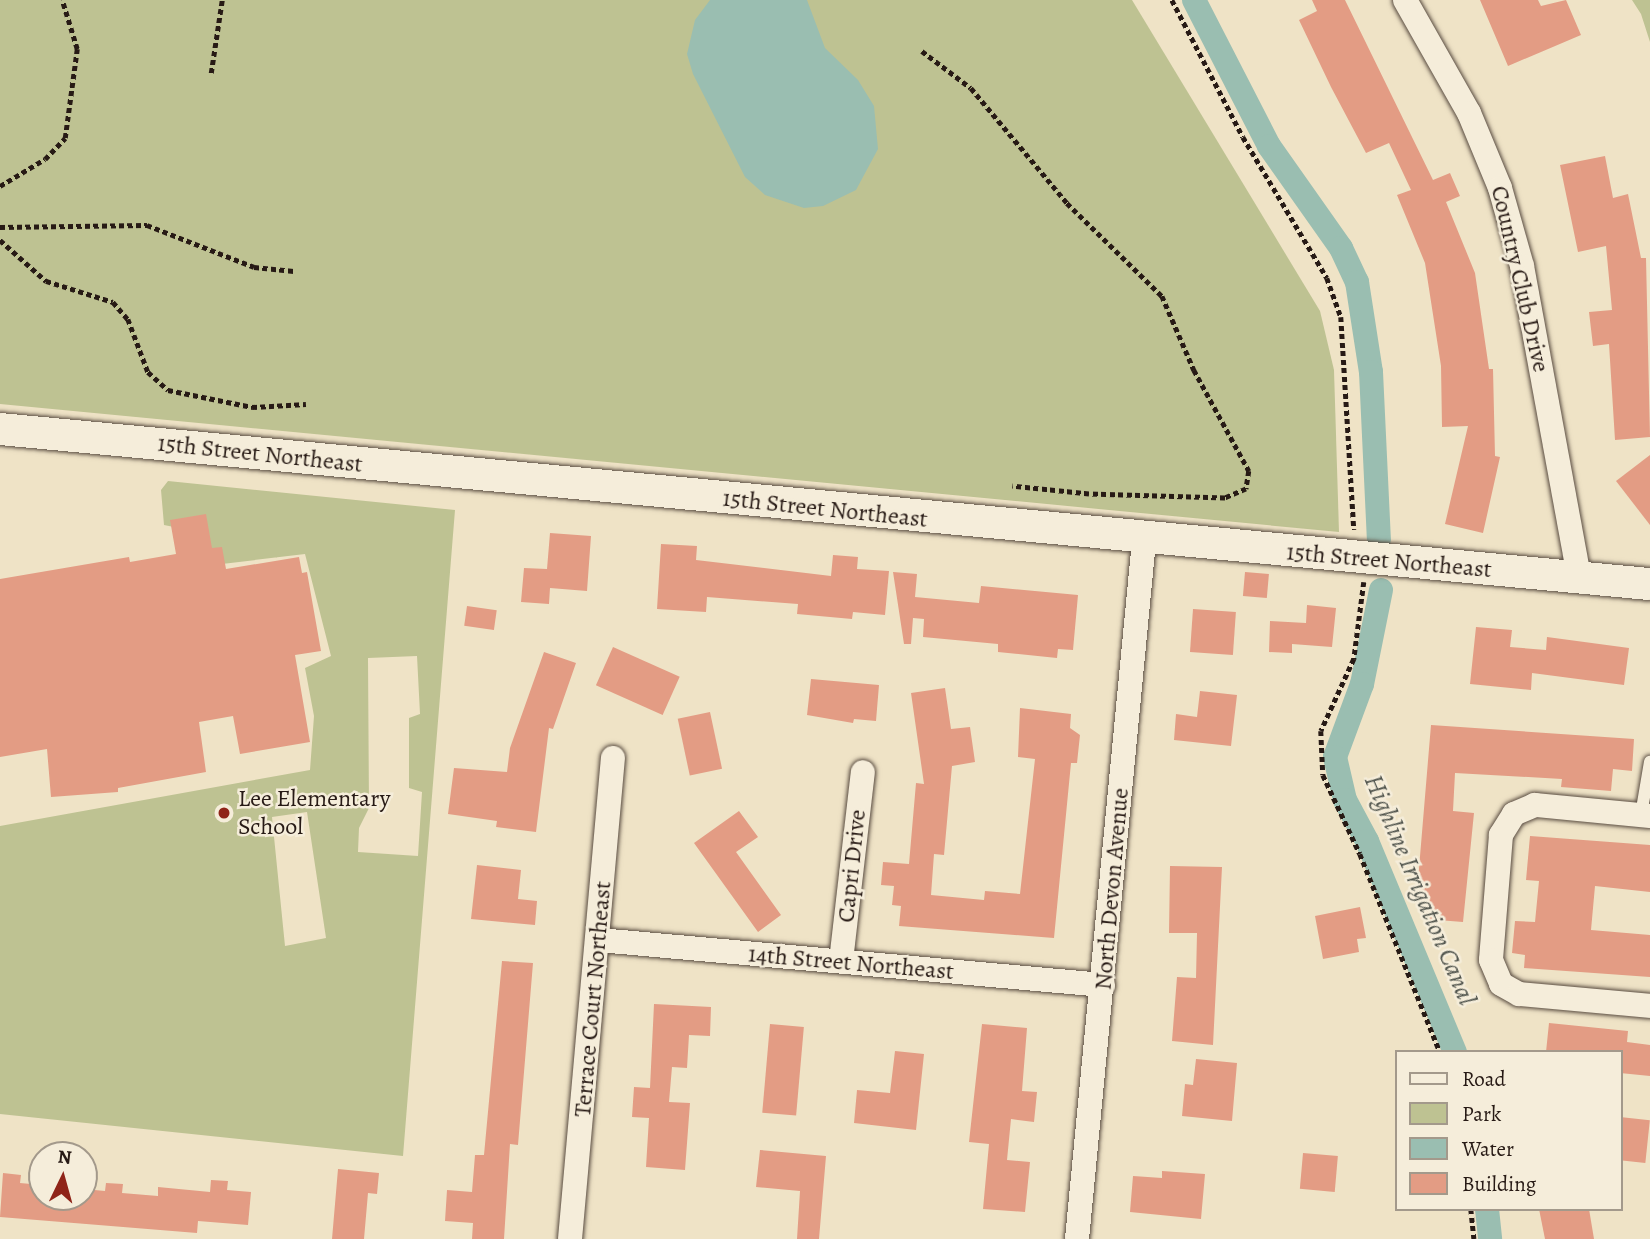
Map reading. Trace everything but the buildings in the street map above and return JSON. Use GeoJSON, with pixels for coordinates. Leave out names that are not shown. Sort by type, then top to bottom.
{"type":"FeatureCollection","features":[{"type":"Feature","properties":{"kind":"street","name":"Country Club Drive"},"geometry":{"type":"LineString","coordinates":[[1405,0],[1469,113],[1500,188],[1522,266],[1579,577]]}},
{"type":"Feature","properties":{"kind":"street","name":"15th Street Northeast"},"geometry":{"type":"LineString","coordinates":[[0,429],[1144,540],[1650,584]]}},
{"type":"Feature","properties":{"kind":"street","name":"North Devon Avenue"},"geometry":{"type":"LineString","coordinates":[[1077,1239],[1144,540]]}},
{"type":"Feature","properties":{"kind":"street","name":"Terrace Court Northeast"},"geometry":{"type":"LineString","coordinates":[[570,1239],[599,940],[613,758]]}},
{"type":"Feature","properties":{"kind":"street","name":"Capri Drive"},"geometry":{"type":"LineString","coordinates":[[841,961],[863,772]]}},
{"type":"Feature","properties":{"kind":"street"},"geometry":{"type":"LineString","coordinates":[[1645,815],[1535,804],[1514,814],[1502,835],[1491,960],[1501,984],[1519,994],[1650,1006]]}},
{"type":"Feature","properties":{"kind":"street","name":"14th Street Northeast"},"geometry":{"type":"LineString","coordinates":[[599,940],[1103,985]]}},
{"type":"Feature","properties":{"kind":"lane"},"geometry":{"type":"LineString","coordinates":[[1645,815],[1650,762]]}},
{"type":"Feature","properties":{"kind":"path"},"geometry":{"type":"LineString","coordinates":[[0,186],[45,159],[65,138],[77,49],[62,0]]}},
{"type":"Feature","properties":{"kind":"path"},"geometry":{"type":"LineString","coordinates":[[211,73],[222,0]]}},
{"type":"Feature","properties":{"kind":"path"},"geometry":{"type":"LineString","coordinates":[[1172,0],[1243,137],[1327,278],[1341,317],[1355,558],[1364,580],[1354,659],[1321,731],[1323,775],[1360,854],[1439,1050]]}},
{"type":"Feature","properties":{"kind":"path"},"geometry":{"type":"LineString","coordinates":[[922,51],[971,88],[1067,203],[1162,296],[1194,370],[1249,471],[1246,489],[1226,498],[1089,494],[1012,486]]}},
{"type":"Feature","properties":{"kind":"path"},"geometry":{"type":"LineString","coordinates":[[0,226],[147,225],[254,267],[294,271]]}},
{"type":"Feature","properties":{"kind":"path"},"geometry":{"type":"LineString","coordinates":[[0,240],[46,281],[113,302],[128,319],[148,372],[168,390],[252,407],[306,404]]}},
{"type":"Feature","properties":{"kind":"path"},"geometry":{"type":"LineString","coordinates":[[1471,1211],[1474,1239]]}},
{"type":"Feature","properties":{"kind":"green space"},"geometry":{"type":"Polygon","coordinates":[[[0,0],[1132,0],[1320,311],[1334,370],[1339,532],[0,404],[0,0]]]}},
{"type":"Feature","properties":{"kind":"green space"},"geometry":{"type":"Polygon","coordinates":[[[1632,0],[1650,0],[1650,42],[1641,14],[1632,0]]]}},
{"type":"Feature","properties":{"kind":"green space"},"geometry":{"type":"Polygon","coordinates":[[[168,481],[455,510],[403,1156],[0,1114],[0,826],[310,770],[314,716],[305,668],[331,656],[305,554],[205,566],[194,531],[164,525],[161,490],[168,481]],[[417,656],[368,658],[369,808],[359,828],[358,852],[418,856],[422,792],[409,788],[409,718],[420,714],[417,656]],[[307,812],[272,817],[285,946],[326,938],[307,812]]]}},
{"type":"Feature","properties":{"kind":"water"},"geometry":{"type":"Polygon","coordinates":[[[710,0],[807,0],[825,48],[858,80],[874,106],[878,149],[856,190],[823,206],[804,208],[765,195],[745,177],[693,74],[687,54],[695,20],[710,0]]]}},
{"type":"Feature","properties":{"kind":"waterway","name":"Highline Irrigation Canal"},"geometry":{"type":"LineString","coordinates":[[1194,0],[1269,146],[1341,248],[1357,282],[1371,372],[1379,540]]}},
{"type":"Feature","properties":{"kind":"waterway","name":"Highline Irrigation Canal"},"geometry":{"type":"LineString","coordinates":[[1381,590],[1362,684],[1335,757],[1345,800],[1367,841],[1454,1050]]}},
{"type":"Feature","properties":{"kind":"waterway","name":"Highline Irrigation Canal"},"geometry":{"type":"LineString","coordinates":[[1487,1211],[1490,1239]]}},
{"type":"Feature","properties":{"kind":"place","name":"Lee Elementary School"},"geometry":{"type":"Point","coordinates":[224,813]}}]}
